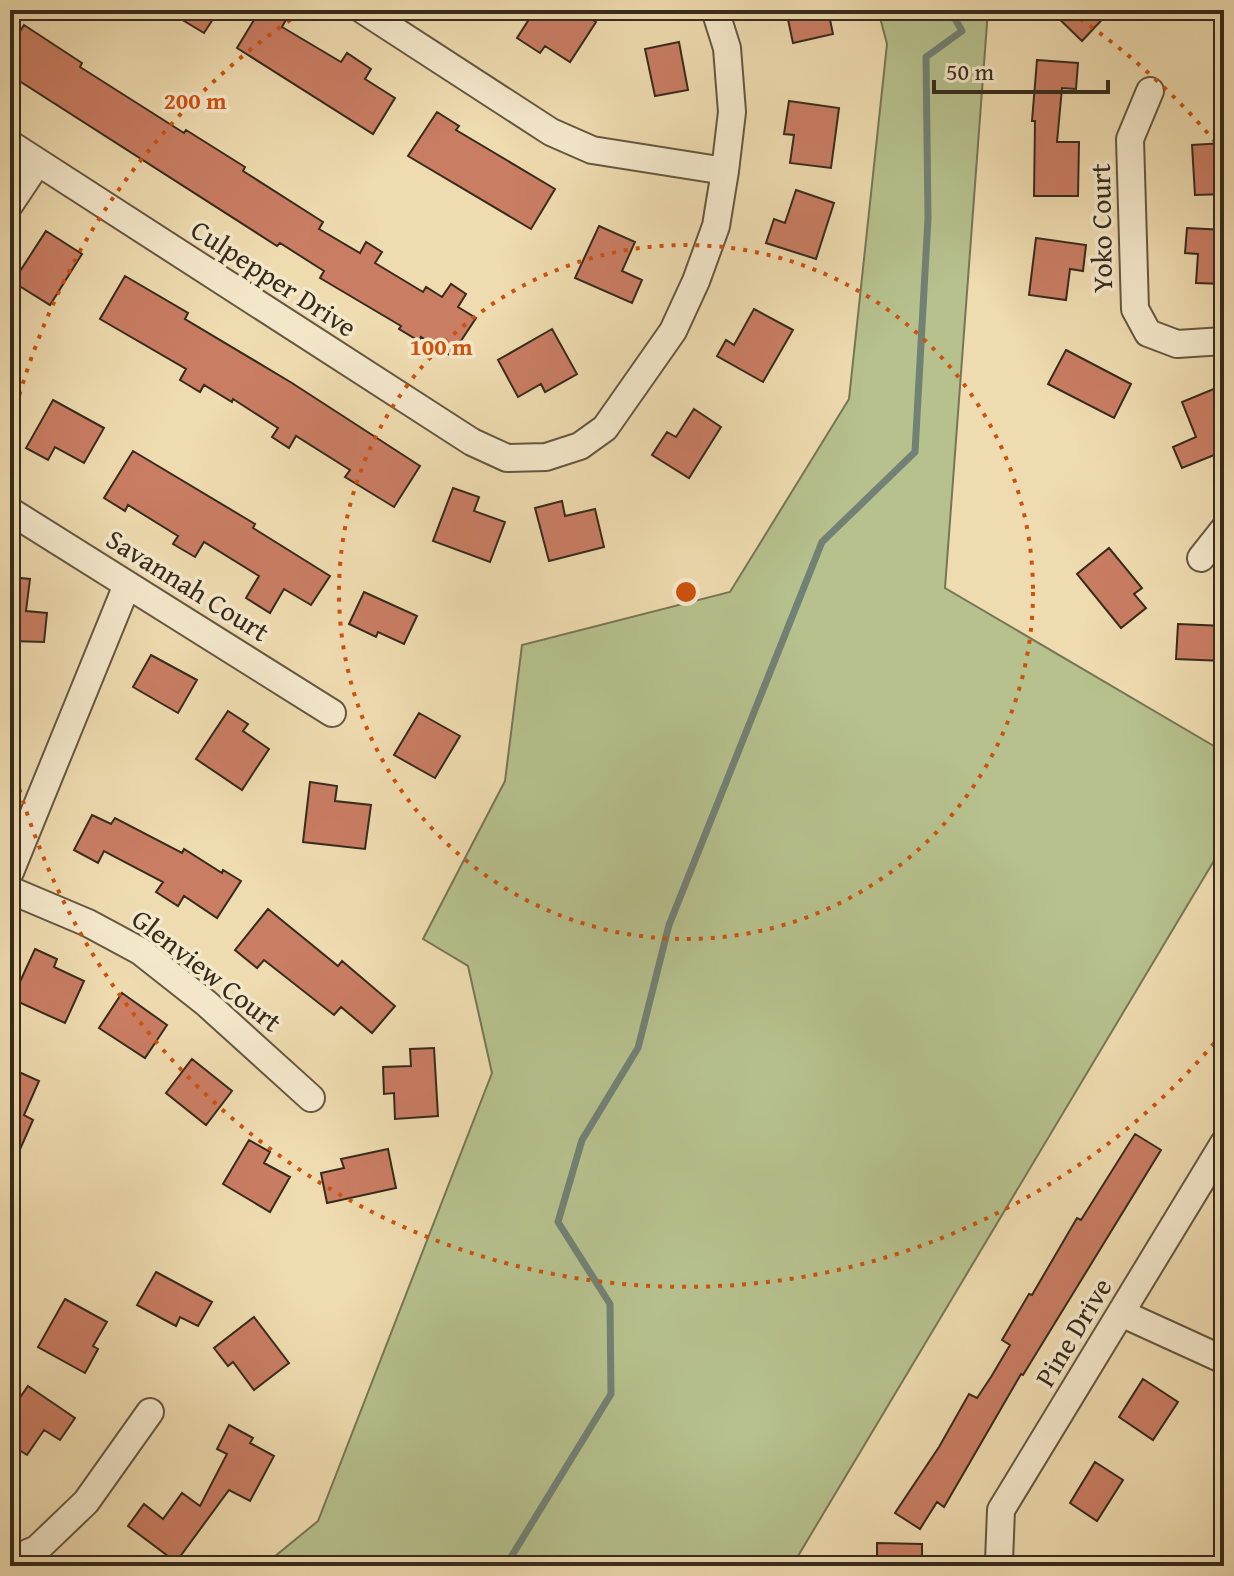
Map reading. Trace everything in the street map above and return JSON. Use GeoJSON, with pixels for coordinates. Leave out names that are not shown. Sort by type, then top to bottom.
{"type":"FeatureCollection","features":[{"type":"Feature","properties":{"kind":"street"},"geometry":{"type":"LineString","coordinates":[[363,10],[551,132],[592,150],[725,171],[732,112],[727,48],[715,10]]}},
{"type":"Feature","properties":{"kind":"street","name":"Yoko Court"},"geometry":{"type":"LineString","coordinates":[[1150,91],[1130,139],[1135,309],[1148,333],[1177,344],[1224,341]]}},
{"type":"Feature","properties":{"kind":"street","name":"Culpepper Drive"},"geometry":{"type":"LineString","coordinates":[[10,144],[472,442],[507,458],[557,454],[580,446],[605,428],[673,331],[716,226],[725,171]]}},
{"type":"Feature","properties":{"kind":"street"},"geometry":{"type":"LineString","coordinates":[[10,204],[38,162]]}},
{"type":"Feature","properties":{"kind":"street","name":"Savannah Court"},"geometry":{"type":"LineString","coordinates":[[10,511],[332,713]]}},
{"type":"Feature","properties":{"kind":"street"},"geometry":{"type":"LineString","coordinates":[[1201,558],[1224,529]]}},
{"type":"Feature","properties":{"kind":"street"},"geometry":{"type":"LineString","coordinates":[[10,872],[127,585]]}},
{"type":"Feature","properties":{"kind":"street","name":"Glenview Court"},"geometry":{"type":"LineString","coordinates":[[10,890],[88,923],[140,951],[206,1003],[311,1098]]}},
{"type":"Feature","properties":{"kind":"street","name":"Pine Drive"},"geometry":{"type":"LineString","coordinates":[[999,1561],[1001,1510],[1224,1143]]}},
{"type":"Feature","properties":{"kind":"street"},"geometry":{"type":"LineString","coordinates":[[1121,1313],[1224,1360]]}},
{"type":"Feature","properties":{"kind":"street"},"geometry":{"type":"LineString","coordinates":[[10,1561],[37,1549],[86,1502],[150,1412]]}},
{"type":"Feature","properties":{"kind":"green space"},"geometry":{"type":"Polygon","coordinates":[[[878,10],[988,10],[945,588],[1224,752],[1224,844],[792,1566],[263,1566],[318,1521],[492,1073],[468,966],[423,939],[505,781],[522,645],[730,592],[849,399],[887,44],[878,10]]]}},
{"type":"Feature","properties":{"kind":"building"},"geometry":{"type":"Polygon","coordinates":[[[166,10],[219,10],[204,33],[166,10]]]}},
{"type":"Feature","properties":{"kind":"building"},"geometry":{"type":"Polygon","coordinates":[[[260,10],[277,10],[288,16],[282,27],[341,62],[347,53],[371,69],[365,79],[395,98],[373,134],[237,48],[260,10]]]}},
{"type":"Feature","properties":{"kind":"building"},"geometry":{"type":"Polygon","coordinates":[[[535,10],[577,10],[596,22],[570,62],[545,46],[540,53],[517,38],[535,10]]]}},
{"type":"Feature","properties":{"kind":"building"},"geometry":{"type":"Polygon","coordinates":[[[786,10],[828,10],[833,34],[793,43],[786,10]]]}},
{"type":"Feature","properties":{"kind":"building"},"geometry":{"type":"Polygon","coordinates":[[[1050,10],[1111,10],[1082,41],[1050,10]]]}},
{"type":"Feature","properties":{"kind":"building"},"geometry":{"type":"Polygon","coordinates":[[[24,25],[82,63],[80,67],[184,133],[186,130],[245,167],[243,171],[323,222],[319,229],[360,253],[366,242],[382,252],[375,263],[423,292],[426,287],[442,297],[451,284],[466,294],[458,307],[476,318],[451,356],[421,337],[419,341],[399,329],[401,326],[320,278],[324,271],[280,243],[277,246],[10,75],[10,47],[24,25]]]}},
{"type":"Feature","properties":{"kind":"building"},"geometry":{"type":"Polygon","coordinates":[[[679,42],[688,90],[655,96],[645,49],[679,42]]]}},
{"type":"Feature","properties":{"kind":"building"},"geometry":{"type":"Polygon","coordinates":[[[1037,60],[1078,63],[1076,89],[1062,88],[1057,142],[1079,142],[1078,196],[1034,196],[1035,121],[1032,121],[1037,60]]]}},
{"type":"Feature","properties":{"kind":"building"},"geometry":{"type":"Polygon","coordinates":[[[789,101],[839,108],[831,168],[790,163],[794,135],[784,134],[789,101]]]}},
{"type":"Feature","properties":{"kind":"building"},"geometry":{"type":"Polygon","coordinates":[[[437,112],[459,126],[456,130],[555,189],[531,229],[408,156],[437,112]]]}},
{"type":"Feature","properties":{"kind":"building"},"geometry":{"type":"Polygon","coordinates":[[[1224,143],[1224,194],[1195,195],[1192,145],[1224,143]]]}},
{"type":"Feature","properties":{"kind":"building"},"geometry":{"type":"Polygon","coordinates":[[[796,190],[834,203],[816,259],[766,243],[774,219],[785,223],[796,190]]]}},
{"type":"Feature","properties":{"kind":"building"},"geometry":{"type":"Polygon","coordinates":[[[599,226],[635,242],[622,271],[642,280],[632,303],[575,278],[599,226]]]}},
{"type":"Feature","properties":{"kind":"building"},"geometry":{"type":"Polygon","coordinates":[[[1187,228],[1224,230],[1224,284],[1196,283],[1198,254],[1185,253],[1187,228]]]}},
{"type":"Feature","properties":{"kind":"building"},"geometry":{"type":"Polygon","coordinates":[[[46,231],[82,254],[50,305],[13,282],[46,231]]]}},
{"type":"Feature","properties":{"kind":"building"},"geometry":{"type":"Polygon","coordinates":[[[1036,238],[1086,245],[1083,271],[1070,269],[1066,300],[1029,295],[1036,238]]]}},
{"type":"Feature","properties":{"kind":"building"},"geometry":{"type":"Polygon","coordinates":[[[125,276],[188,313],[185,319],[292,383],[420,466],[394,507],[345,477],[350,470],[296,436],[289,448],[272,437],[278,428],[233,399],[232,402],[204,385],[200,392],[180,380],[186,369],[100,319],[125,276]]]}},
{"type":"Feature","properties":{"kind":"building"},"geometry":{"type":"Polygon","coordinates":[[[754,309],[793,330],[763,382],[717,356],[726,340],[734,345],[754,309]]]}},
{"type":"Feature","properties":{"kind":"building"},"geometry":{"type":"Polygon","coordinates":[[[552,329],[577,374],[545,392],[541,384],[518,397],[498,360],[552,329]]]}},
{"type":"Feature","properties":{"kind":"building"},"geometry":{"type":"Polygon","coordinates":[[[1066,350],[1131,384],[1114,418],[1048,384],[1066,350]]]}},
{"type":"Feature","properties":{"kind":"building"},"geometry":{"type":"Polygon","coordinates":[[[1216,388],[1224,407],[1224,451],[1182,468],[1173,447],[1196,437],[1182,402],[1216,388]]]}},
{"type":"Feature","properties":{"kind":"building"},"geometry":{"type":"Polygon","coordinates":[[[53,400],[104,428],[84,463],[55,447],[48,460],[26,448],[53,400]]]}},
{"type":"Feature","properties":{"kind":"building"},"geometry":{"type":"Polygon","coordinates":[[[694,409],[721,427],[689,478],[652,455],[667,432],[676,437],[694,409]]]}},
{"type":"Feature","properties":{"kind":"building"},"geometry":{"type":"Polygon","coordinates":[[[133,451],[255,524],[253,528],[330,576],[311,605],[284,589],[270,613],[246,598],[259,576],[204,542],[195,557],[173,544],[178,536],[128,505],[125,511],[104,498],[133,451]]]}},
{"type":"Feature","properties":{"kind":"building"},"geometry":{"type":"Polygon","coordinates":[[[453,488],[479,497],[474,511],[505,522],[490,562],[433,541],[453,488]]]}},
{"type":"Feature","properties":{"kind":"building"},"geometry":{"type":"Polygon","coordinates":[[[562,501],[565,516],[595,509],[604,547],[549,561],[535,508],[562,501]]]}},
{"type":"Feature","properties":{"kind":"building"},"geometry":{"type":"Polygon","coordinates":[[[1109,548],[1142,588],[1134,594],[1146,608],[1121,628],[1077,574],[1109,548]]]}},
{"type":"Feature","properties":{"kind":"building"},"geometry":{"type":"Polygon","coordinates":[[[10,577],[30,579],[26,611],[47,613],[44,642],[10,641],[10,577]]]}},
{"type":"Feature","properties":{"kind":"building"},"geometry":{"type":"Polygon","coordinates":[[[364,592],[417,616],[404,644],[378,632],[376,637],[349,624],[364,592]]]}},
{"type":"Feature","properties":{"kind":"building"},"geometry":{"type":"Polygon","coordinates":[[[1178,624],[1224,626],[1224,661],[1176,659],[1178,624]]]}},
{"type":"Feature","properties":{"kind":"building"},"geometry":{"type":"Polygon","coordinates":[[[151,655],[197,680],[178,713],[133,687],[151,655]]]}},
{"type":"Feature","properties":{"kind":"building"},"geometry":{"type":"Polygon","coordinates":[[[228,711],[248,724],[243,731],[269,749],[242,790],[196,759],[228,711]]]}},
{"type":"Feature","properties":{"kind":"building"},"geometry":{"type":"Polygon","coordinates":[[[419,713],[460,736],[435,778],[394,755],[419,713]]]}},
{"type":"Feature","properties":{"kind":"building"},"geometry":{"type":"Polygon","coordinates":[[[310,782],[337,786],[335,801],[371,805],[365,849],[303,842],[310,782]]]}},
{"type":"Feature","properties":{"kind":"building"},"geometry":{"type":"Polygon","coordinates":[[[92,815],[111,824],[115,818],[182,853],[184,849],[241,881],[217,918],[184,896],[178,906],[156,892],[163,882],[104,851],[98,863],[74,850],[92,815]]]}},
{"type":"Feature","properties":{"kind":"building"},"geometry":{"type":"Polygon","coordinates":[[[268,909],[338,966],[342,961],[395,1006],[372,1033],[341,1007],[334,1015],[264,960],[257,968],[235,950],[268,909]]]}},
{"type":"Feature","properties":{"kind":"building"},"geometry":{"type":"Polygon","coordinates":[[[35,949],[57,959],[54,967],[84,981],[65,1023],[12,999],[35,949]]]}},
{"type":"Feature","properties":{"kind":"building"},"geometry":{"type":"Polygon","coordinates":[[[122,993],[167,1025],[145,1058],[99,1028],[122,993]]]}},
{"type":"Feature","properties":{"kind":"building"},"geometry":{"type":"Polygon","coordinates":[[[434,1048],[438,1116],[395,1119],[394,1093],[384,1094],[383,1067],[411,1066],[410,1049],[434,1048]]]}},
{"type":"Feature","properties":{"kind":"building"},"geometry":{"type":"Polygon","coordinates":[[[192,1059],[232,1091],[206,1125],[166,1093],[192,1059]]]}},
{"type":"Feature","properties":{"kind":"building"},"geometry":{"type":"Polygon","coordinates":[[[10,1068],[39,1081],[24,1115],[33,1120],[10,1172],[10,1068]]]}},
{"type":"Feature","properties":{"kind":"building"},"geometry":{"type":"Polygon","coordinates":[[[1135,1134],[1161,1150],[1021,1374],[944,1507],[937,1502],[920,1529],[895,1513],[939,1447],[969,1394],[977,1398],[991,1377],[1010,1345],[1002,1340],[1029,1294],[1032,1295],[1077,1218],[1081,1220],[1135,1134]]]}},
{"type":"Feature","properties":{"kind":"building"},"geometry":{"type":"Polygon","coordinates":[[[249,1140],[270,1152],[264,1163],[290,1177],[270,1212],[223,1184],[249,1140]]]}},
{"type":"Feature","properties":{"kind":"building"},"geometry":{"type":"Polygon","coordinates":[[[388,1149],[396,1188],[327,1203],[321,1173],[344,1168],[341,1159],[388,1149]]]}},
{"type":"Feature","properties":{"kind":"building"},"geometry":{"type":"Polygon","coordinates":[[[156,1272],[212,1302],[198,1326],[180,1317],[176,1326],[137,1305],[156,1272]]]}},
{"type":"Feature","properties":{"kind":"building"},"geometry":{"type":"Polygon","coordinates":[[[65,1299],[107,1322],[93,1346],[98,1349],[85,1373],[38,1347],[65,1299]]]}},
{"type":"Feature","properties":{"kind":"building"},"geometry":{"type":"Polygon","coordinates":[[[254,1317],[289,1363],[254,1390],[233,1362],[228,1366],[214,1348],[254,1317]]]}},
{"type":"Feature","properties":{"kind":"building"},"geometry":{"type":"Polygon","coordinates":[[[1143,1379],[1178,1402],[1153,1440],[1119,1417],[1143,1379]]]}},
{"type":"Feature","properties":{"kind":"building"},"geometry":{"type":"Polygon","coordinates":[[[28,1386],[75,1418],[60,1440],[44,1430],[27,1455],[10,1444],[10,1412],[28,1386]]]}},
{"type":"Feature","properties":{"kind":"building"},"geometry":{"type":"Polygon","coordinates":[[[229,1425],[253,1438],[250,1443],[274,1456],[250,1501],[229,1490],[176,1562],[128,1526],[144,1504],[163,1519],[182,1493],[200,1506],[227,1454],[217,1449],[229,1425]]]}},
{"type":"Feature","properties":{"kind":"building"},"geometry":{"type":"Polygon","coordinates":[[[1095,1462],[1123,1480],[1097,1521],[1070,1503],[1095,1462]]]}},
{"type":"Feature","properties":{"kind":"building"},"geometry":{"type":"Polygon","coordinates":[[[877,1543],[922,1544],[922,1566],[877,1566],[877,1543]]]}},
{"type":"Feature","properties":{"kind":"waterway"},"geometry":{"type":"LineString","coordinates":[[503,1566],[611,1394],[610,1304],[558,1222],[582,1140],[638,1048],[669,925],[822,542],[915,452],[928,218],[926,57],[962,31],[950,10]]}}]}
